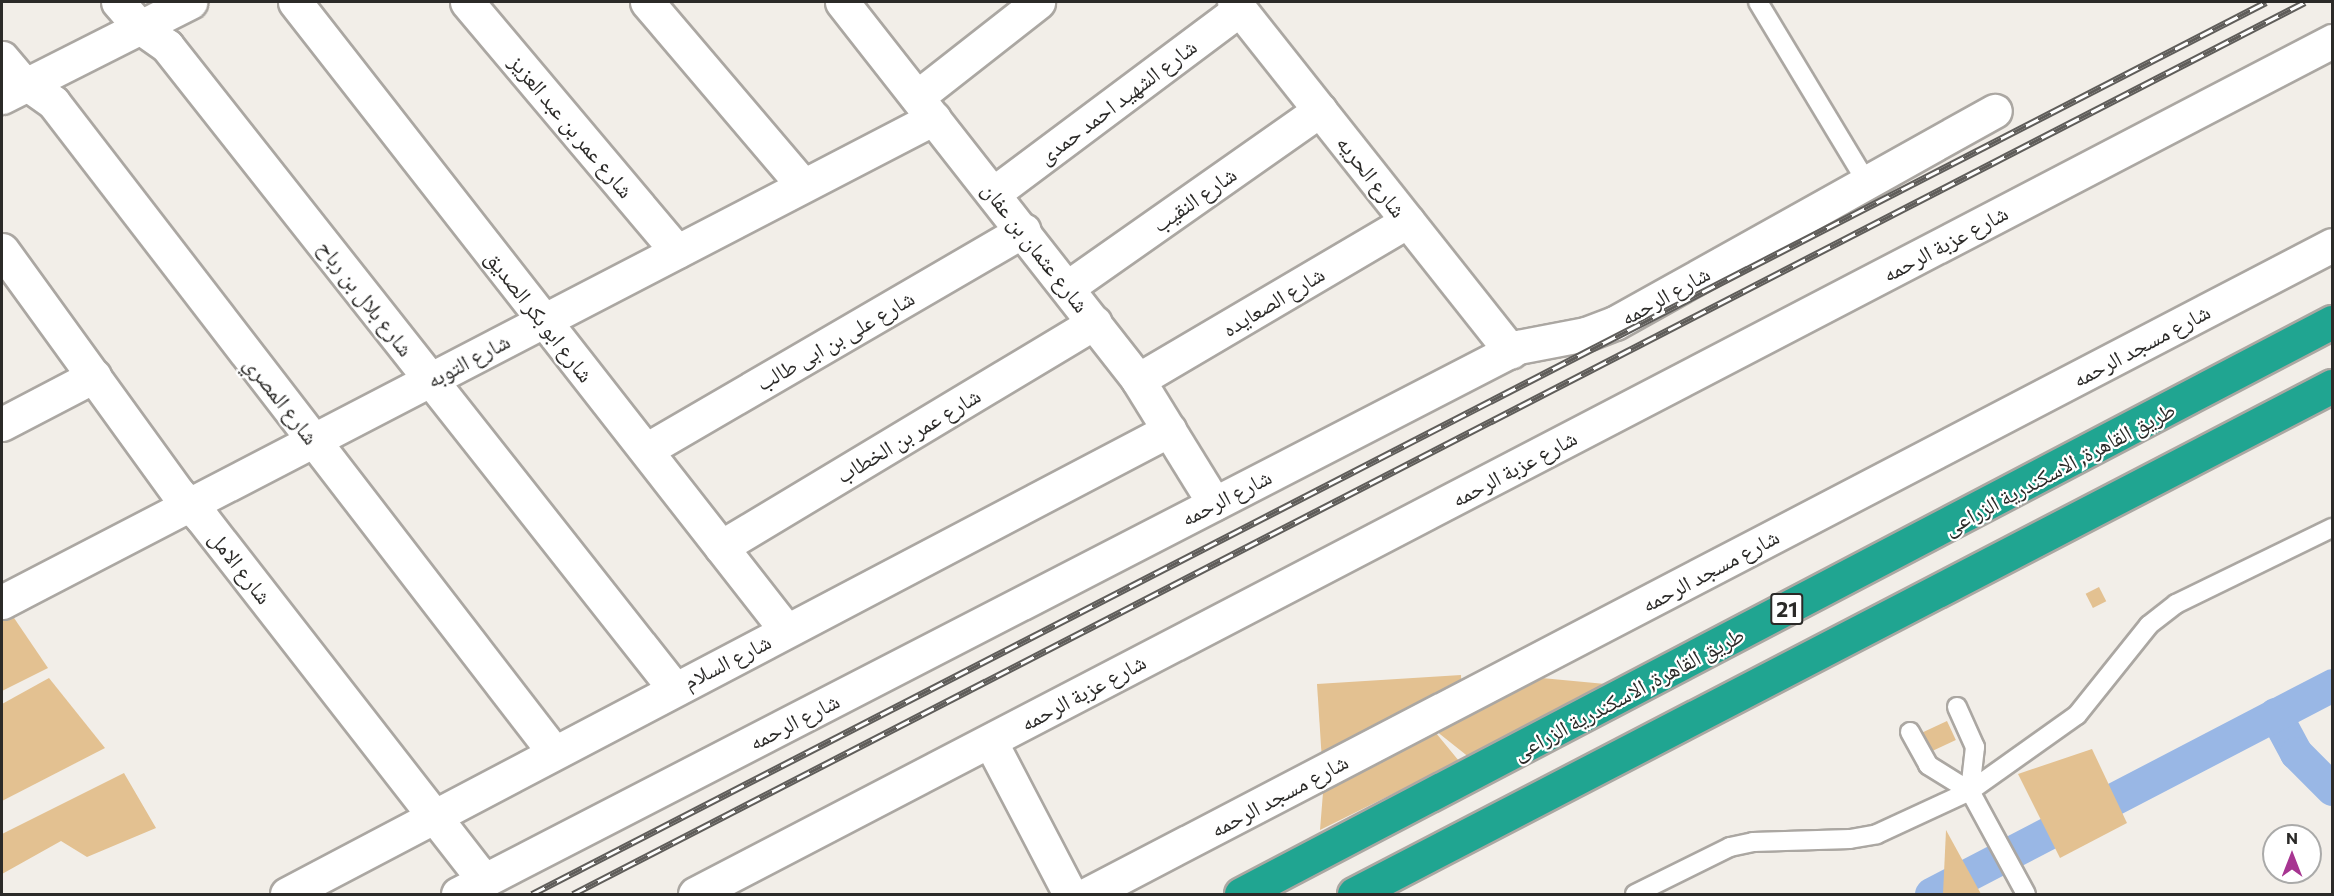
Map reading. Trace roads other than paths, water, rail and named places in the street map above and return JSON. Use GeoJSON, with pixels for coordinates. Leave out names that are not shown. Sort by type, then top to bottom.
{"type":"FeatureCollection","features":[{"type":"Feature","properties":{"kind":"highway","name":"طريق القاهرة, الاسكندرية الزراعى"},"geometry":{"type":"LineString","coordinates":[[1241,894],[2332,322]]}},
{"type":"Feature","properties":{"kind":"highway","name":"21"},"geometry":{"type":"LineString","coordinates":[[1354,894],[2332,386]]}},
{"type":"Feature","properties":{"kind":"street","name":"شارع بلال بن رباح"},"geometry":{"type":"LineString","coordinates":[[118,2],[140,27],[167,46],[674,688]]}},
{"type":"Feature","properties":{"kind":"street"},"geometry":{"type":"LineString","coordinates":[[15,90],[190,2]]}},
{"type":"Feature","properties":{"kind":"street","name":"شارع ابو بكر الصديق"},"geometry":{"type":"LineString","coordinates":[[295,2],[786,630]]}},
{"type":"Feature","properties":{"kind":"street","name":"شارع عمر بن عبد العزيز"},"geometry":{"type":"LineString","coordinates":[[467,2],[677,251]]}},
{"type":"Feature","properties":{"kind":"street"},"geometry":{"type":"LineString","coordinates":[[647,2],[804,185]]}},
{"type":"Feature","properties":{"kind":"street","name":"شارع التوبه"},"geometry":{"type":"LineString","coordinates":[[2,602],[804,185],[926,107],[1038,2]]}},
{"type":"Feature","properties":{"kind":"street","name":"شارع عثمان بن عفان"},"geometry":{"type":"LineString","coordinates":[[847,3],[1138,380],[1214,503]]}},
{"type":"Feature","properties":{"kind":"street","name":"شارع الحريه"},"geometry":{"type":"LineString","coordinates":[[1237,5],[1511,351]]}},
{"type":"Feature","properties":{"kind":"street","name":"شارع الشهيد احمد حمدى"},"geometry":{"type":"LineString","coordinates":[[994,193],[1237,5]]}},
{"type":"Feature","properties":{"kind":"street","name":"شارع عزبة الرحمه"},"geometry":{"type":"LineString","coordinates":[[695,894],[2332,41]]}},
{"type":"Feature","properties":{"kind":"street","name":"شارع المصري"},"geometry":{"type":"LineString","coordinates":[[2,57],[15,90],[53,102],[553,752]]}},
{"type":"Feature","properties":{"kind":"street","name":"شارع النقيب"},"geometry":{"type":"LineString","coordinates":[[1068,287],[1320,110]]}},
{"type":"Feature","properties":{"kind":"street","name":"شارع الرحمه"},"geometry":{"type":"LineString","coordinates":[[471,888],[1511,351],[1533,341],[1603,329],[1995,111]]}},
{"type":"Feature","properties":{"kind":"street","name":"شارع الصعايده"},"geometry":{"type":"LineString","coordinates":[[1138,380],[1408,221]]}},
{"type":"Feature","properties":{"kind":"street","name":"شارع على بن ابى طالب"},"geometry":{"type":"LineString","coordinates":[[646,450],[1024,230]]}},
{"type":"Feature","properties":{"kind":"street","name":"شارع مسجد الرحمه"},"geometry":{"type":"LineString","coordinates":[[1088,894],[2332,245]]}},
{"type":"Feature","properties":{"kind":"street","name":"شارع الامل"},"geometry":{"type":"LineString","coordinates":[[3,254],[188,504],[434,816],[471,888]]}},
{"type":"Feature","properties":{"kind":"street","name":"شارع عمر بن الخطاب"},"geometry":{"type":"LineString","coordinates":[[722,547],[1095,322]]}},
{"type":"Feature","properties":{"kind":"street"},"geometry":{"type":"LineString","coordinates":[[2,424],[94,376]]}},
{"type":"Feature","properties":{"kind":"street","name":"شارع السلام"},"geometry":{"type":"LineString","coordinates":[[287,894],[674,688],[1169,430]]}},
{"type":"Feature","properties":{"kind":"street"},"geometry":{"type":"LineString","coordinates":[[990,741],[1070,894]]}},
{"type":"Feature","properties":{"kind":"lane"},"geometry":{"type":"LineString","coordinates":[[1758,2],[1868,183]]}},
{"type":"Feature","properties":{"kind":"lane"},"geometry":{"type":"LineString","coordinates":[[1635,894],[1730,847],[1753,842],[1850,839],[1876,834],[1970,791],[2078,715],[2149,625],[2176,604],[2332,528]]}},
{"type":"Feature","properties":{"kind":"lane"},"geometry":{"type":"LineString","coordinates":[[1957,707],[1974,747],[1970,791]]}},
{"type":"Feature","properties":{"kind":"lane"},"geometry":{"type":"LineString","coordinates":[[1910,732],[1934,770],[1970,791],[2026,894]]}},
{"type":"Feature","properties":{"kind":"waterway"},"geometry":{"type":"LineString","coordinates":[[1931,894],[2332,685]]}},
{"type":"Feature","properties":{"kind":"waterway"},"geometry":{"type":"LineString","coordinates":[[2275,714],[2296,753],[2332,789]]}},
{"type":"Feature","properties":{"kind":"railway"},"geometry":{"type":"LineString","coordinates":[[532,894],[2266,2]]}},
{"type":"Feature","properties":{"kind":"railway"},"geometry":{"type":"LineString","coordinates":[[573,894],[2305,2]]}}]}
